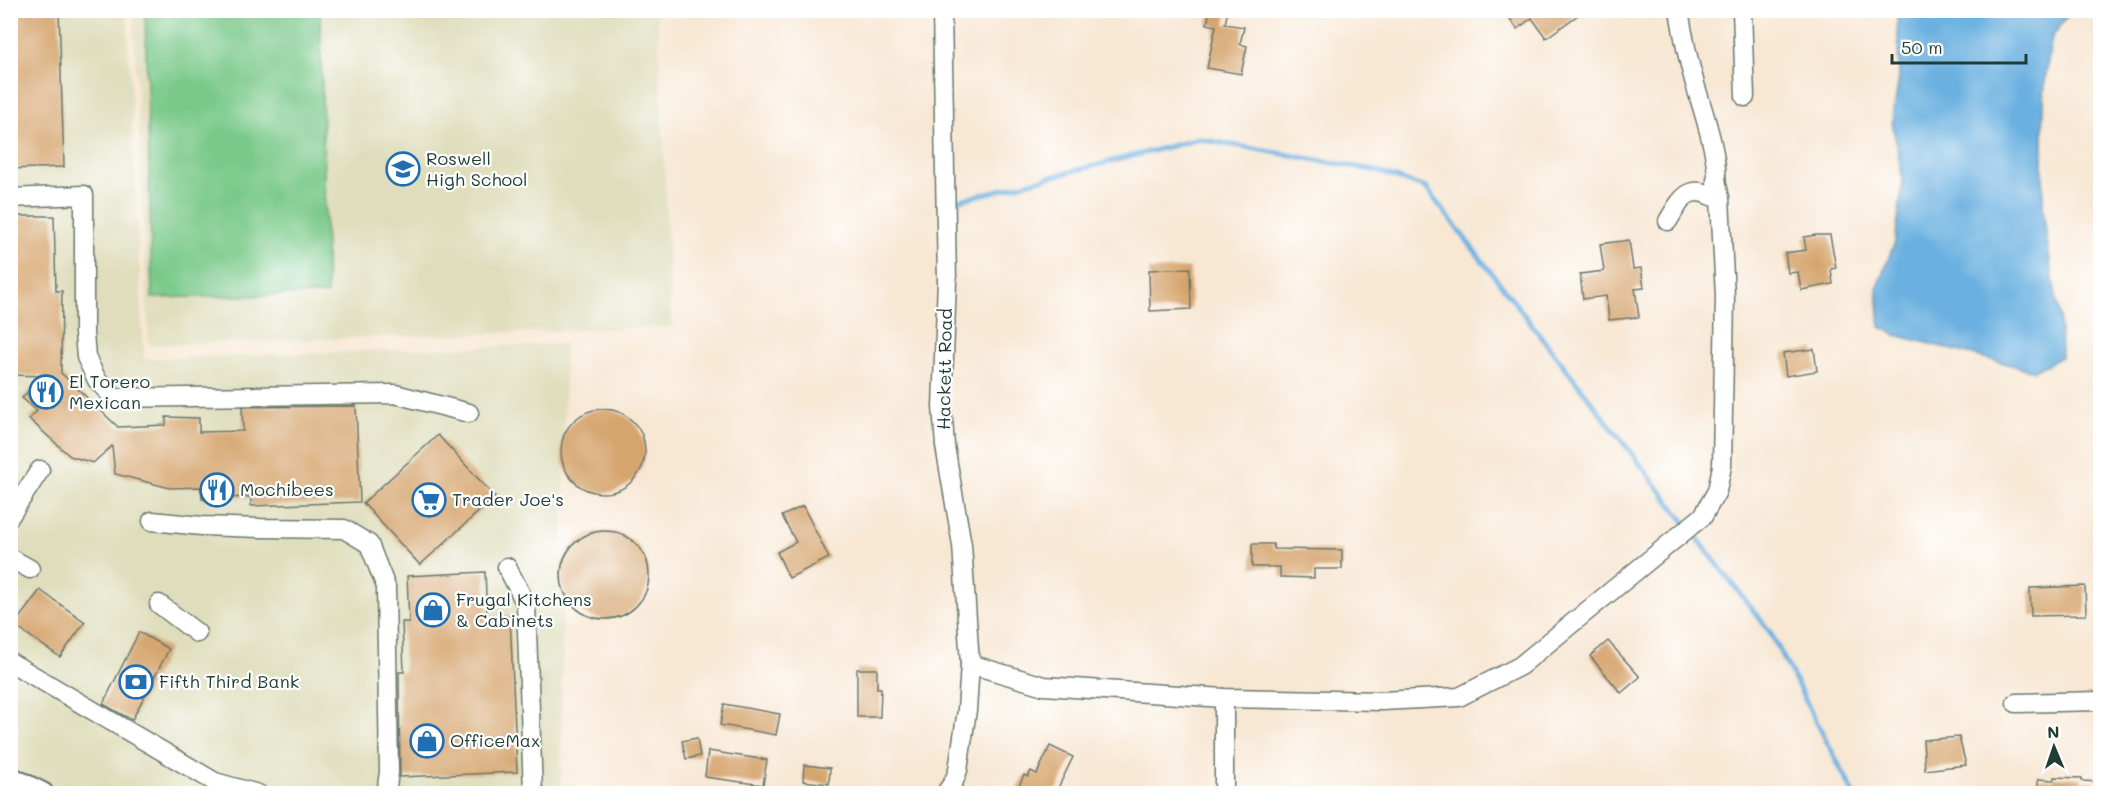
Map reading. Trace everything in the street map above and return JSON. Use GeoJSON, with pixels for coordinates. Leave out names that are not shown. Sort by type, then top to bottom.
{"type":"FeatureCollection","features":[{"type":"Feature","properties":{"kind":"main road"},"geometry":{"type":"LineString","coordinates":[[10,778],[42,794]]}},
{"type":"Feature","properties":{"kind":"street","name":"Hackett Road"},"geometry":{"type":"LineString","coordinates":[[942,10],[947,281],[942,406],[945,446],[962,545],[970,664],[967,710],[958,770],[945,794]]}},
{"type":"Feature","properties":{"kind":"street"},"geometry":{"type":"LineString","coordinates":[[970,664],[1044,686],[1224,698],[1382,700],[1459,697],[1520,666],[1703,516],[1717,491],[1722,466],[1725,296],[1720,198],[1708,124],[1686,50],[1679,10]]}},
{"type":"Feature","properties":{"kind":"street"},"geometry":{"type":"LineString","coordinates":[[1742,10],[1745,97]]}},
{"type":"Feature","properties":{"kind":"street"},"geometry":{"type":"LineString","coordinates":[[1668,220],[1675,207],[1687,195],[1699,192],[1712,196],[1715,192],[1716,180]]}},
{"type":"Feature","properties":{"kind":"street"},"geometry":{"type":"LineString","coordinates":[[10,198],[84,195],[86,357],[97,380],[114,398],[395,394],[469,412]]}},
{"type":"Feature","properties":{"kind":"street"},"geometry":{"type":"LineString","coordinates":[[10,516],[40,470]]}},
{"type":"Feature","properties":{"kind":"street"},"geometry":{"type":"LineString","coordinates":[[152,521],[260,528],[344,529],[369,543],[386,587],[389,772],[386,794]]}},
{"type":"Feature","properties":{"kind":"street"},"geometry":{"type":"LineString","coordinates":[[10,558],[30,569]]}},
{"type":"Feature","properties":{"kind":"street"},"geometry":{"type":"LineString","coordinates":[[507,567],[526,604],[533,792]]}},
{"type":"Feature","properties":{"kind":"street"},"geometry":{"type":"LineString","coordinates":[[159,604],[197,633]]}},
{"type":"Feature","properties":{"kind":"street"},"geometry":{"type":"LineString","coordinates":[[10,662],[212,788],[258,794]]}},
{"type":"Feature","properties":{"kind":"street"},"geometry":{"type":"LineString","coordinates":[[1224,698],[1224,794]]}},
{"type":"Feature","properties":{"kind":"street"},"geometry":{"type":"LineString","coordinates":[[2016,703],[2100,701]]}},
{"type":"Feature","properties":{"kind":"shaded area"},"geometry":{"type":"Polygon","coordinates":[[[10,11],[127,11],[144,359],[565,344],[561,793],[11,793],[10,11]]]}},
{"type":"Feature","properties":{"kind":"shaded area","name":"Roswell High School"},"geometry":{"type":"Polygon","coordinates":[[[133,11],[657,11],[672,327],[149,345],[133,11]]]}},
{"type":"Feature","properties":{"kind":"green space"},"geometry":{"type":"Polygon","coordinates":[[[145,11],[320,11],[327,294],[152,298],[145,11]]]}},
{"type":"Feature","properties":{"kind":"water"},"geometry":{"type":"Polygon","coordinates":[[[1897,11],[2071,11],[2052,37],[2045,80],[2043,135],[2043,209],[2060,317],[2061,357],[2034,371],[1896,335],[1880,327],[1877,287],[1895,242],[1903,181],[1892,121],[1899,78],[1897,11]]]}},
{"type":"Feature","properties":{"kind":"building"},"geometry":{"type":"Polygon","coordinates":[[[10,10],[59,10],[64,167],[10,169],[10,10]]]}},
{"type":"Feature","properties":{"kind":"building"},"geometry":{"type":"Polygon","coordinates":[[[1210,10],[1228,10],[1225,24],[1244,27],[1240,44],[1247,46],[1241,74],[1207,68],[1216,26],[1207,24],[1210,10]]]}},
{"type":"Feature","properties":{"kind":"building"},"geometry":{"type":"Polygon","coordinates":[[[1504,10],[1585,10],[1546,38],[1532,18],[1517,29],[1504,10]]]}},
{"type":"Feature","properties":{"kind":"building"},"geometry":{"type":"Polygon","coordinates":[[[10,216],[54,216],[56,291],[62,291],[61,373],[118,427],[166,425],[166,417],[199,418],[199,432],[243,431],[242,407],[356,406],[360,502],[251,506],[251,497],[202,499],[201,487],[170,488],[115,474],[112,446],[93,463],[70,456],[29,419],[37,411],[22,398],[43,376],[10,375],[10,216]]]}},
{"type":"Feature","properties":{"kind":"building"},"geometry":{"type":"Polygon","coordinates":[[[1830,235],[1836,268],[1831,269],[1833,284],[1801,290],[1798,272],[1788,273],[1785,253],[1806,250],[1804,237],[1830,235]]]}},
{"type":"Feature","properties":{"kind":"building"},"geometry":{"type":"Polygon","coordinates":[[[1629,240],[1633,269],[1641,268],[1644,288],[1635,289],[1639,317],[1609,320],[1606,296],[1583,299],[1580,274],[1604,271],[1600,244],[1629,240]]]}},
{"type":"Feature","properties":{"kind":"building"},"geometry":{"type":"Polygon","coordinates":[[[1190,268],[1191,309],[1150,311],[1149,270],[1190,268]]]}},
{"type":"Feature","properties":{"kind":"building"},"geometry":{"type":"Polygon","coordinates":[[[1814,349],[1817,371],[1786,376],[1783,353],[1814,349]]]}},
{"type":"Feature","properties":{"kind":"building"},"geometry":{"type":"Polygon","coordinates":[[[603,409],[619,412],[633,421],[642,435],[645,451],[642,467],[633,481],[619,490],[603,493],[587,490],[573,481],[564,467],[561,451],[564,435],[573,421],[587,412],[603,409]]]}},
{"type":"Feature","properties":{"kind":"building","name":"Trader Joe's"},"geometry":{"type":"Polygon","coordinates":[[[438,435],[495,497],[420,565],[363,503],[438,435]]]}},
{"type":"Feature","properties":{"kind":"building"},"geometry":{"type":"Polygon","coordinates":[[[803,506],[829,558],[789,578],[777,552],[796,542],[782,516],[803,506]]]}},
{"type":"Feature","properties":{"kind":"building"},"geometry":{"type":"Polygon","coordinates":[[[605,531],[630,538],[642,550],[649,575],[642,600],[630,612],[605,619],[580,612],[568,600],[561,575],[568,550],[580,538],[605,531]]]}},
{"type":"Feature","properties":{"kind":"building"},"geometry":{"type":"Polygon","coordinates":[[[1252,544],[1273,544],[1274,549],[1342,550],[1342,569],[1314,569],[1314,578],[1280,577],[1280,567],[1252,567],[1252,544]]]}},
{"type":"Feature","properties":{"kind":"building"},"geometry":{"type":"Polygon","coordinates":[[[485,572],[487,617],[510,616],[517,772],[400,777],[399,672],[404,672],[402,622],[409,622],[407,576],[485,572]]]}},
{"type":"Feature","properties":{"kind":"building"},"geometry":{"type":"Polygon","coordinates":[[[2085,586],[2086,615],[2031,616],[2030,588],[2085,586]]]}},
{"type":"Feature","properties":{"kind":"building"},"geometry":{"type":"Polygon","coordinates":[[[40,590],[85,622],[60,657],[14,625],[40,590]]]}},
{"type":"Feature","properties":{"kind":"building"},"geometry":{"type":"Polygon","coordinates":[[[139,632],[169,649],[132,720],[103,704],[139,632]]]}},
{"type":"Feature","properties":{"kind":"building"},"geometry":{"type":"Polygon","coordinates":[[[1608,641],[1640,677],[1621,693],[1590,656],[1608,641]]]}},
{"type":"Feature","properties":{"kind":"building"},"geometry":{"type":"Polygon","coordinates":[[[857,669],[877,669],[877,688],[881,688],[880,717],[857,717],[857,669]]]}},
{"type":"Feature","properties":{"kind":"building"},"geometry":{"type":"Polygon","coordinates":[[[724,704],[780,714],[776,735],[720,725],[724,704]]]}},
{"type":"Feature","properties":{"kind":"building"},"geometry":{"type":"Polygon","coordinates":[[[1959,737],[1966,765],[1925,770],[1923,740],[1959,737]]]}},
{"type":"Feature","properties":{"kind":"building"},"geometry":{"type":"Polygon","coordinates":[[[697,738],[700,756],[686,759],[682,741],[697,738]]]}},
{"type":"Feature","properties":{"kind":"building"},"geometry":{"type":"Polygon","coordinates":[[[1050,746],[1073,757],[1055,794],[1015,794],[1024,775],[1028,777],[1031,771],[1037,774],[1050,746]]]}},
{"type":"Feature","properties":{"kind":"building"},"geometry":{"type":"Polygon","coordinates":[[[708,751],[767,760],[763,785],[705,777],[708,751]]]}},
{"type":"Feature","properties":{"kind":"building"},"geometry":{"type":"Polygon","coordinates":[[[804,765],[830,768],[829,784],[803,781],[804,765]]]}},
{"type":"Feature","properties":{"kind":"building"},"geometry":{"type":"Polygon","coordinates":[[[2054,777],[2082,778],[2082,781],[2100,782],[2100,794],[2038,794],[2038,779],[2054,780],[2054,777]]]}},
{"type":"Feature","properties":{"kind":"waterway"},"geometry":{"type":"LineString","coordinates":[[956,201],[1199,139],[1373,170],[1426,188],[1770,632],[1854,794]]}},
{"type":"Feature","properties":{"kind":"place","name":"Roswell High School"},"geometry":{"type":"Point","coordinates":[403,169]}},
{"type":"Feature","properties":{"kind":"place","name":"El Torero Mexican"},"geometry":{"type":"Point","coordinates":[46,392]}},
{"type":"Feature","properties":{"kind":"place","name":"Mochibees"},"geometry":{"type":"Point","coordinates":[217,490]}},
{"type":"Feature","properties":{"kind":"place","name":"Trader Joe's"},"geometry":{"type":"Point","coordinates":[429,500]}},
{"type":"Feature","properties":{"kind":"place","name":"Frugal Kitchens & Cabinets"},"geometry":{"type":"Point","coordinates":[433,610]}},
{"type":"Feature","properties":{"kind":"place","name":"Fifth Third Bank"},"geometry":{"type":"Point","coordinates":[136,682]}},
{"type":"Feature","properties":{"kind":"place","name":"OfficeMax"},"geometry":{"type":"Point","coordinates":[427,741]}}]}
